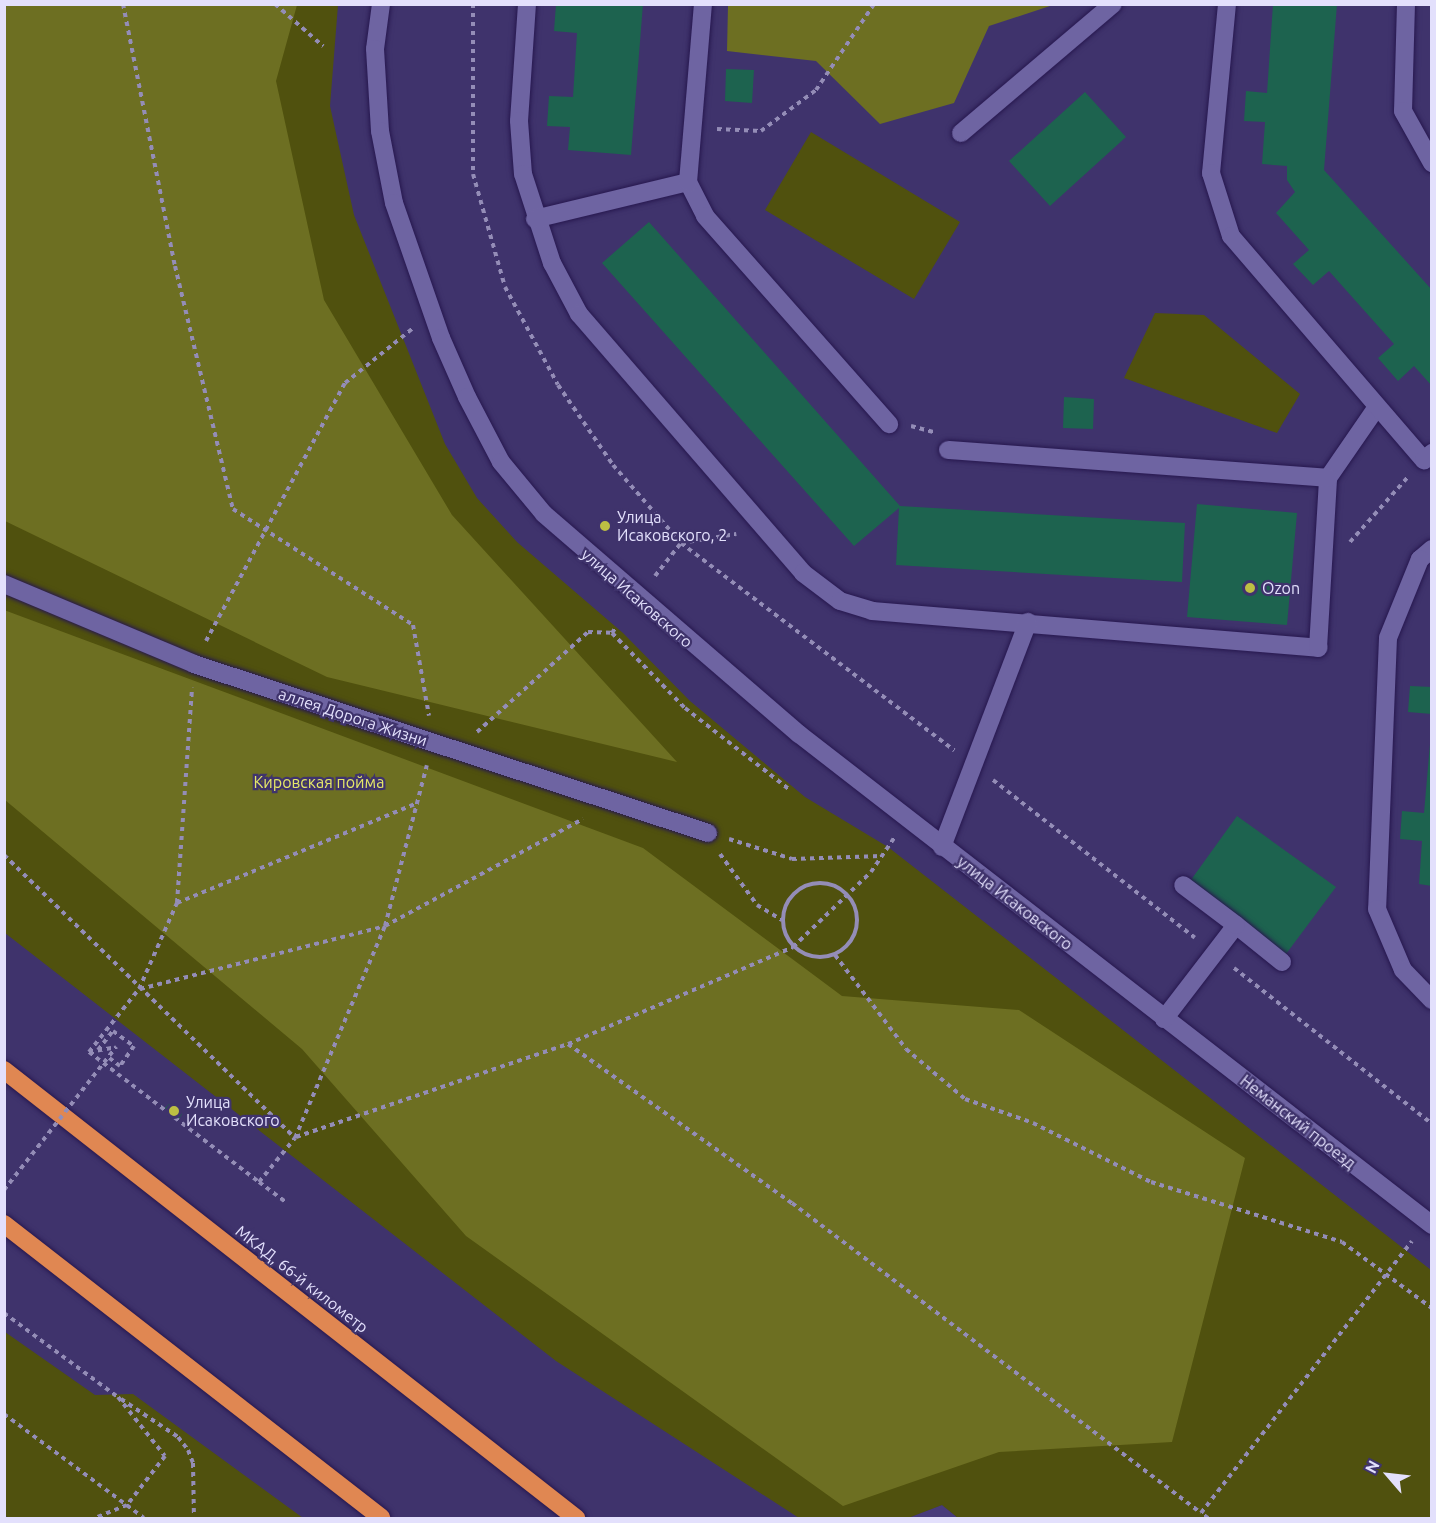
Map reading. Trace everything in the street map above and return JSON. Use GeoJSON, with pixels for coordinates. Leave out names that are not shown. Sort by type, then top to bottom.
{"type":"FeatureCollection","features":[{"type":"Feature","properties":{"kind":"highway","name":"МКАД, 66-й километр"},"geometry":{"type":"LineString","coordinates":[[4,1070],[576,1518]]}},
{"type":"Feature","properties":{"kind":"highway"},"geometry":{"type":"LineString","coordinates":[[4,1224],[381,1518]]}},
{"type":"Feature","properties":{"kind":"street","name":"улица Исаковского"},"geometry":{"type":"LineString","coordinates":[[381,4],[375,50],[380,131],[394,203],[432,315],[501,462],[544,514],[675,631],[942,847],[1164,1018]]}},
{"type":"Feature","properties":{"kind":"street"},"geometry":{"type":"LineString","coordinates":[[527,4],[519,121],[523,174],[535,219],[579,314],[803,573],[840,601],[872,611],[1028,622],[1318,648],[1328,478],[1377,406]]}},
{"type":"Feature","properties":{"kind":"street"},"geometry":{"type":"LineString","coordinates":[[703,4],[688,182],[705,216],[898,425]]}},
{"type":"Feature","properties":{"kind":"street"},"geometry":{"type":"LineString","coordinates":[[961,133],[1113,4]]}},
{"type":"Feature","properties":{"kind":"street"},"geometry":{"type":"LineString","coordinates":[[1227,4],[1210,173],[1231,236],[1377,406],[1428,457]]}},
{"type":"Feature","properties":{"kind":"street"},"geometry":{"type":"LineString","coordinates":[[1406,4],[1403,111],[1431,163]]}},
{"type":"Feature","properties":{"kind":"street"},"geometry":{"type":"LineString","coordinates":[[535,219],[688,182]]}},
{"type":"Feature","properties":{"kind":"street"},"geometry":{"type":"LineString","coordinates":[[948,450],[1328,478]]}},
{"type":"Feature","properties":{"kind":"street"},"geometry":{"type":"LineString","coordinates":[[1431,549],[1420,559],[1388,638],[1377,909],[1404,970],[1431,1000]]}},
{"type":"Feature","properties":{"kind":"street","name":"аллея Дорога Жизни"},"geometry":{"type":"LineString","coordinates":[[4,584],[194,664],[708,832]]}},
{"type":"Feature","properties":{"kind":"street"},"geometry":{"type":"LineString","coordinates":[[942,847],[1028,622]]}},
{"type":"Feature","properties":{"kind":"street"},"geometry":{"type":"LineString","coordinates":[[1183,885],[1282,962]]}},
{"type":"Feature","properties":{"kind":"street"},"geometry":{"type":"LineString","coordinates":[[1164,1018],[1216,954],[1236,925]]}},
{"type":"Feature","properties":{"kind":"street","name":"Неманский проезд"},"geometry":{"type":"LineString","coordinates":[[1164,1018],[1429,1223]]}},
{"type":"Feature","properties":{"kind":"path"},"geometry":{"type":"LineString","coordinates":[[123,4],[175,266],[233,509],[264,533],[413,625],[433,743],[386,926],[295,1138],[259,1182]]}},
{"type":"Feature","properties":{"kind":"path"},"geometry":{"type":"LineString","coordinates":[[275,4],[323,46]]}},
{"type":"Feature","properties":{"kind":"path"},"geometry":{"type":"LineString","coordinates":[[473,4],[473,174],[505,287],[558,385],[613,465],[681,543],[974,765],[1431,1124]]}},
{"type":"Feature","properties":{"kind":"path"},"geometry":{"type":"LineString","coordinates":[[693,127],[761,131],[816,90],[874,4]]}},
{"type":"Feature","properties":{"kind":"path"},"geometry":{"type":"LineString","coordinates":[[88,1052],[139,989],[177,903],[194,664],[345,383],[386,346],[432,315]]}},
{"type":"Feature","properties":{"kind":"path"},"geometry":{"type":"LineString","coordinates":[[898,425],[931,427]]}},
{"type":"Feature","properties":{"kind":"path"},"geometry":{"type":"LineString","coordinates":[[1346,548],[1428,457]]}},
{"type":"Feature","properties":{"kind":"path"},"geometry":{"type":"LineString","coordinates":[[655,576],[681,543],[765,529]]}},
{"type":"Feature","properties":{"kind":"path"},"geometry":{"type":"LineString","coordinates":[[612,633],[616,627]]}},
{"type":"Feature","properties":{"kind":"path"},"geometry":{"type":"LineString","coordinates":[[456,750],[588,632],[612,633],[685,708],[790,790]]}},
{"type":"Feature","properties":{"kind":"path"},"geometry":{"type":"LineString","coordinates":[[177,903],[418,802]]}},
{"type":"Feature","properties":{"kind":"path"},"geometry":{"type":"LineString","coordinates":[[139,989],[386,926],[614,802]]}},
{"type":"Feature","properties":{"kind":"path"},"geometry":{"type":"LineString","coordinates":[[295,1138],[568,1044],[793,947],[882,856],[908,820]]}},
{"type":"Feature","properties":{"kind":"path"},"geometry":{"type":"LineString","coordinates":[[708,832],[792,859],[882,856]]}},
{"type":"Feature","properties":{"kind":"path"},"geometry":{"type":"LineString","coordinates":[[708,832],[757,905],[782,920],[793,947],[820,958],[835,955],[855,934],[854,905],[846,893],[820,882],[805,886],[793,893],[782,920]]}},
{"type":"Feature","properties":{"kind":"path"},"geometry":{"type":"LineString","coordinates":[[4,855],[139,989],[295,1138]]}},
{"type":"Feature","properties":{"kind":"path"},"geometry":{"type":"LineString","coordinates":[[835,955],[906,1049],[965,1099],[1033,1123],[1151,1182],[1342,1242],[1431,1308]]}},
{"type":"Feature","properties":{"kind":"path"},"geometry":{"type":"LineString","coordinates":[[98,1050],[113,1031],[134,1046],[120,1066],[108,1057]]}},
{"type":"Feature","properties":{"kind":"path"},"geometry":{"type":"LineString","coordinates":[[568,1044],[792,1203],[1208,1518]]}},
{"type":"Feature","properties":{"kind":"path"},"geometry":{"type":"LineString","coordinates":[[4,1190],[116,1047],[88,1052]]}},
{"type":"Feature","properties":{"kind":"path"},"geometry":{"type":"LineString","coordinates":[[88,1052],[286,1202]]}},
{"type":"Feature","properties":{"kind":"path"},"geometry":{"type":"LineString","coordinates":[[1201,1514],[1386,1274],[1429,1223]]}},
{"type":"Feature","properties":{"kind":"path"},"geometry":{"type":"LineString","coordinates":[[4,1313],[118,1397],[178,1437],[188,1450],[193,1463],[194,1518]]}},
{"type":"Feature","properties":{"kind":"path"},"geometry":{"type":"LineString","coordinates":[[95,1518],[126,1505],[165,1456],[118,1397]]}},
{"type":"Feature","properties":{"kind":"path"},"geometry":{"type":"LineString","coordinates":[[4,1414],[144,1518]]}},
{"type":"Feature","properties":{"kind":"shaded area"},"geometry":{"type":"Polygon","coordinates":[[[942,1505],[958,1518],[908,1518],[942,1505]]]}},
{"type":"Feature","properties":{"kind":"green space"},"geometry":{"type":"Polygon","coordinates":[[[728,4],[1053,5],[989,26],[954,103],[880,124],[816,61],[727,51],[728,4]]]}},
{"type":"Feature","properties":{"kind":"green space","name":"Кировская пойма"},"geometry":{"type":"Polygon","coordinates":[[[4,5],[338,5],[330,106],[354,215],[445,444],[477,498],[517,542],[623,633],[690,701],[805,797],[888,847],[1431,1270],[1431,1518],[958,1518],[942,1505],[908,1518],[799,1518],[556,1361],[5,933],[4,5]]]}},
{"type":"Feature","properties":{"kind":"green space"},"geometry":{"type":"Polygon","coordinates":[[[4,5],[297,5],[276,81],[324,300],[452,515],[677,762],[327,677],[5,521],[4,5]]]}},
{"type":"Feature","properties":{"kind":"green space"},"geometry":{"type":"Polygon","coordinates":[[[811,132],[960,222],[914,299],[765,210],[811,132]]]}},
{"type":"Feature","properties":{"kind":"green space"},"geometry":{"type":"Polygon","coordinates":[[[1155,313],[1204,315],[1300,394],[1277,433],[1124,378],[1155,313]]]}},
{"type":"Feature","properties":{"kind":"green space"},"geometry":{"type":"Polygon","coordinates":[[[4,610],[643,848],[842,996],[1019,1010],[1245,1158],[1172,1442],[999,1452],[843,1506],[466,1236],[302,1049],[5,800],[4,610]]]}},
{"type":"Feature","properties":{"kind":"green space"},"geometry":{"type":"Polygon","coordinates":[[[5,1332],[95,1395],[133,1394],[303,1518],[9,1518],[4,1515],[5,1332]]]}},
{"type":"Feature","properties":{"kind":"building"},"geometry":{"type":"Polygon","coordinates":[[[556,4],[643,4],[631,155],[568,150],[570,127],[547,126],[549,96],[573,97],[577,33],[554,31],[556,4]]]}},
{"type":"Feature","properties":{"kind":"building"},"geometry":{"type":"Polygon","coordinates":[[[1273,4],[1337,4],[1324,170],[1432,290],[1432,386],[1414,366],[1398,381],[1378,358],[1394,344],[1329,271],[1313,285],[1293,264],[1309,250],[1276,213],[1295,192],[1287,180],[1287,166],[1262,164],[1265,122],[1244,121],[1246,91],[1267,93],[1273,4]]]}},
{"type":"Feature","properties":{"kind":"building"},"geometry":{"type":"Polygon","coordinates":[[[726,69],[754,70],[752,103],[725,101],[726,69]]]}},
{"type":"Feature","properties":{"kind":"building"},"geometry":{"type":"Polygon","coordinates":[[[1085,92],[1126,137],[1050,206],[1009,161],[1085,92]]]}},
{"type":"Feature","properties":{"kind":"building"},"geometry":{"type":"Polygon","coordinates":[[[649,222],[900,506],[1185,523],[1182,582],[896,565],[899,508],[854,546],[602,263],[649,222]]]}},
{"type":"Feature","properties":{"kind":"building"},"geometry":{"type":"Polygon","coordinates":[[[1064,397],[1094,399],[1093,429],[1063,428],[1064,397]]]}},
{"type":"Feature","properties":{"kind":"building"},"geometry":{"type":"Polygon","coordinates":[[[1197,504],[1297,513],[1287,625],[1187,617],[1197,504]]]}},
{"type":"Feature","properties":{"kind":"building"},"geometry":{"type":"Polygon","coordinates":[[[1410,686],[1432,687],[1432,714],[1408,712],[1410,686]]]}},
{"type":"Feature","properties":{"kind":"building"},"geometry":{"type":"Polygon","coordinates":[[[1432,721],[1432,886],[1419,884],[1422,841],[1400,839],[1402,811],[1424,813],[1432,721]]]}},
{"type":"Feature","properties":{"kind":"building"},"geometry":{"type":"Polygon","coordinates":[[[1237,816],[1336,887],[1286,954],[1188,884],[1237,816]]]}},
{"type":"Feature","properties":{"kind":"building"},"geometry":{"type":"Polygon","coordinates":[[[169,1104],[182,1114],[179,1119],[165,1108],[169,1104]]]}},
{"type":"Feature","properties":{"kind":"place","name":"Улица Исаковского, 2"},"geometry":{"type":"Point","coordinates":[605,526]}},
{"type":"Feature","properties":{"kind":"place","name":"Ozon"},"geometry":{"type":"Point","coordinates":[1250,588]}},
{"type":"Feature","properties":{"kind":"place","name":"Улица Исаковского"},"geometry":{"type":"Point","coordinates":[174,1111]}}]}
